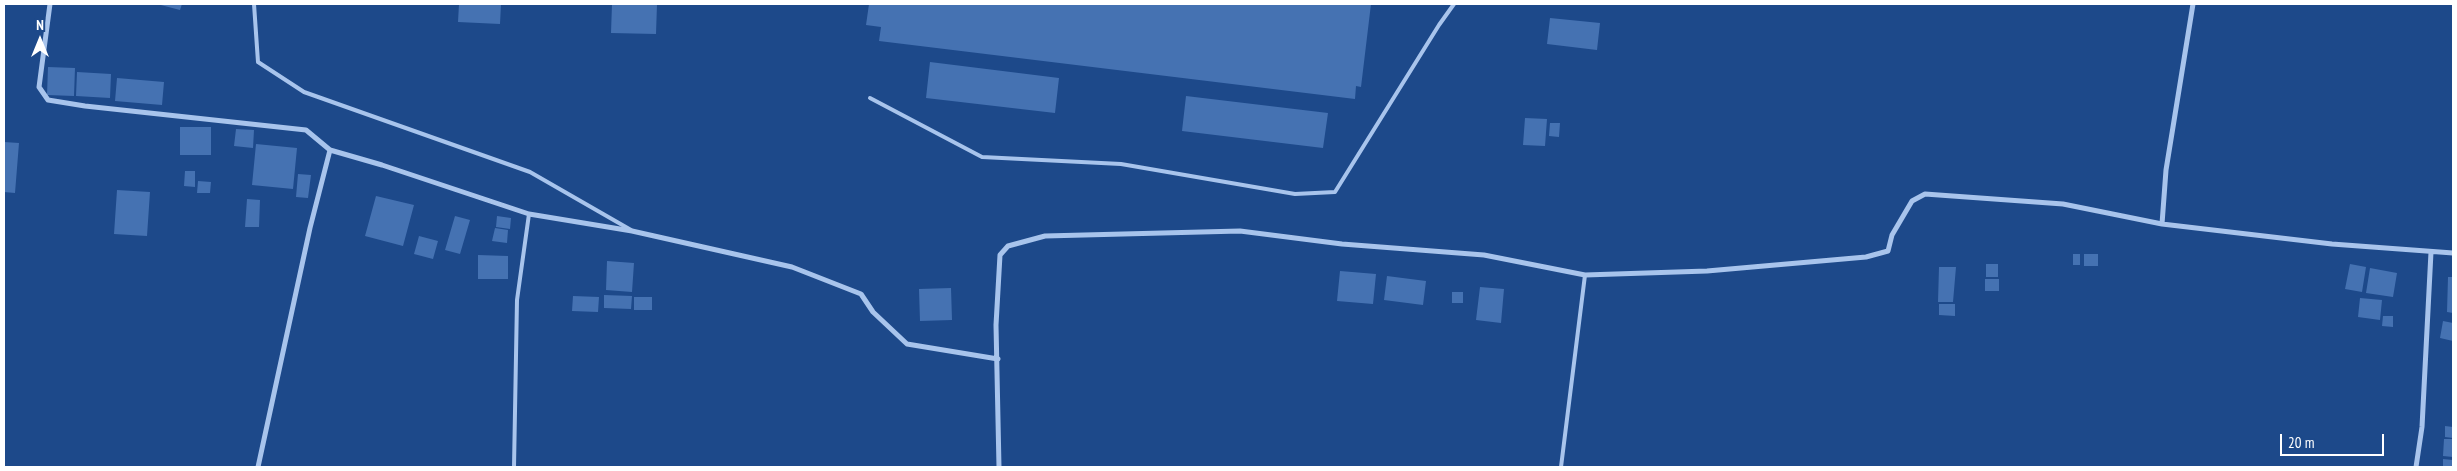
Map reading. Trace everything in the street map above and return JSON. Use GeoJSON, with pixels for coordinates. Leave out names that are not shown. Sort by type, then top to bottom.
{"type":"FeatureCollection","features":[{"type":"Feature","properties":{"kind":"street"},"geometry":{"type":"LineString","coordinates":[[50,4],[38,87],[48,100],[95,107],[306,130],[330,150],[382,164],[529,214],[632,231],[792,267],[861,294],[873,312],[907,344],[998,359]]}},
{"type":"Feature","properties":{"kind":"street"},"geometry":{"type":"LineString","coordinates":[[2162,224],[2166,170],[2193,4]]}},
{"type":"Feature","properties":{"kind":"street"},"geometry":{"type":"LineString","coordinates":[[258,467],[310,228],[330,150]]}},
{"type":"Feature","properties":{"kind":"street"},"geometry":{"type":"LineString","coordinates":[[999,467],[996,325],[1000,255],[1008,246],[1045,236],[1240,231],[1342,244],[1484,255],[1585,275],[1707,271],[1866,257],[1888,251],[1892,235],[1912,201],[1925,194],[2063,204],[2162,224],[2332,244],[2453,253]]}},
{"type":"Feature","properties":{"kind":"street"},"geometry":{"type":"LineString","coordinates":[[2416,467],[2422,427],[2431,252]]}},
{"type":"Feature","properties":{"kind":"lane"},"geometry":{"type":"LineString","coordinates":[[254,4],[258,62],[304,92],[530,172],[632,231]]}},
{"type":"Feature","properties":{"kind":"lane"},"geometry":{"type":"LineString","coordinates":[[870,98],[982,157],[1121,164],[1295,194],[1335,192],[1438,25],[1454,4]]}},
{"type":"Feature","properties":{"kind":"lane"},"geometry":{"type":"LineString","coordinates":[[514,467],[517,300],[529,214]]}},
{"type":"Feature","properties":{"kind":"lane"},"geometry":{"type":"LineString","coordinates":[[1562,467],[1585,275]]}},
{"type":"Feature","properties":{"kind":"building"},"geometry":{"type":"Polygon","coordinates":[[[157,4],[182,4],[180,10],[157,4]]]}},
{"type":"Feature","properties":{"kind":"building"},"geometry":{"type":"Polygon","coordinates":[[[459,4],[501,4],[500,24],[458,22],[459,4]]]}},
{"type":"Feature","properties":{"kind":"building"},"geometry":{"type":"Polygon","coordinates":[[[612,4],[657,4],[656,34],[611,33],[612,4]]]}},
{"type":"Feature","properties":{"kind":"building"},"geometry":{"type":"Polygon","coordinates":[[[869,4],[1371,4],[1361,87],[1356,86],[1355,99],[879,41],[881,27],[866,25],[869,4]]]}},
{"type":"Feature","properties":{"kind":"building"},"geometry":{"type":"Polygon","coordinates":[[[1550,18],[1600,23],[1597,50],[1547,44],[1550,18]]]}},
{"type":"Feature","properties":{"kind":"building"},"geometry":{"type":"Polygon","coordinates":[[[930,62],[1059,78],[1055,113],[926,98],[930,62]]]}},
{"type":"Feature","properties":{"kind":"building"},"geometry":{"type":"Polygon","coordinates":[[[48,67],[75,68],[74,96],[47,95],[48,67]]]}},
{"type":"Feature","properties":{"kind":"building"},"geometry":{"type":"Polygon","coordinates":[[[77,72],[111,74],[110,98],[76,96],[77,72]]]}},
{"type":"Feature","properties":{"kind":"building"},"geometry":{"type":"Polygon","coordinates":[[[117,78],[164,82],[162,105],[115,101],[117,78]]]}},
{"type":"Feature","properties":{"kind":"building"},"geometry":{"type":"Polygon","coordinates":[[[1186,96],[1328,113],[1323,148],[1182,131],[1186,96]]]}},
{"type":"Feature","properties":{"kind":"building"},"geometry":{"type":"Polygon","coordinates":[[[1525,118],[1547,119],[1545,146],[1523,145],[1525,118]]]}},
{"type":"Feature","properties":{"kind":"building"},"geometry":{"type":"Polygon","coordinates":[[[1550,123],[1560,123],[1559,137],[1549,136],[1550,123]]]}},
{"type":"Feature","properties":{"kind":"building"},"geometry":{"type":"Polygon","coordinates":[[[180,127],[211,127],[211,155],[180,155],[180,127]]]}},
{"type":"Feature","properties":{"kind":"building"},"geometry":{"type":"Polygon","coordinates":[[[236,129],[254,130],[253,148],[234,146],[236,129]]]}},
{"type":"Feature","properties":{"kind":"building"},"geometry":{"type":"Polygon","coordinates":[[[4,142],[19,143],[15,193],[4,192],[4,142]]]}},
{"type":"Feature","properties":{"kind":"building"},"geometry":{"type":"Polygon","coordinates":[[[256,144],[297,148],[293,189],[252,185],[256,144]]]}},
{"type":"Feature","properties":{"kind":"building"},"geometry":{"type":"Polygon","coordinates":[[[185,171],[195,171],[195,187],[184,186],[185,171]]]}},
{"type":"Feature","properties":{"kind":"building"},"geometry":{"type":"Polygon","coordinates":[[[298,174],[311,175],[308,198],[296,197],[298,174]]]}},
{"type":"Feature","properties":{"kind":"building"},"geometry":{"type":"Polygon","coordinates":[[[198,181],[211,182],[210,193],[197,193],[198,181]]]}},
{"type":"Feature","properties":{"kind":"building"},"geometry":{"type":"Polygon","coordinates":[[[117,190],[150,192],[147,236],[114,234],[117,190]]]}},
{"type":"Feature","properties":{"kind":"building"},"geometry":{"type":"Polygon","coordinates":[[[376,196],[414,205],[403,246],[365,236],[376,196]]]}},
{"type":"Feature","properties":{"kind":"building"},"geometry":{"type":"Polygon","coordinates":[[[247,199],[260,200],[259,227],[245,227],[247,199]]]}},
{"type":"Feature","properties":{"kind":"building"},"geometry":{"type":"Polygon","coordinates":[[[455,216],[470,220],[460,254],[445,250],[455,216]]]}},
{"type":"Feature","properties":{"kind":"building"},"geometry":{"type":"Polygon","coordinates":[[[497,216],[511,218],[510,229],[496,227],[497,216]]]}},
{"type":"Feature","properties":{"kind":"building"},"geometry":{"type":"Polygon","coordinates":[[[495,228],[508,230],[507,243],[492,241],[495,228]]]}},
{"type":"Feature","properties":{"kind":"building"},"geometry":{"type":"Polygon","coordinates":[[[419,236],[438,241],[433,259],[414,254],[419,236]]]}},
{"type":"Feature","properties":{"kind":"building"},"geometry":{"type":"Polygon","coordinates":[[[2073,254],[2080,254],[2080,265],[2073,265],[2073,254]]]}},
{"type":"Feature","properties":{"kind":"building"},"geometry":{"type":"Polygon","coordinates":[[[2084,254],[2098,254],[2098,266],[2084,266],[2084,254]]]}},
{"type":"Feature","properties":{"kind":"building"},"geometry":{"type":"Polygon","coordinates":[[[478,255],[508,256],[508,279],[478,279],[478,255]]]}},
{"type":"Feature","properties":{"kind":"building"},"geometry":{"type":"Polygon","coordinates":[[[607,261],[634,263],[632,292],[606,290],[607,261]]]}},
{"type":"Feature","properties":{"kind":"building"},"geometry":{"type":"Polygon","coordinates":[[[1986,264],[1998,264],[1998,277],[1986,277],[1986,264]]]}},
{"type":"Feature","properties":{"kind":"building"},"geometry":{"type":"Polygon","coordinates":[[[2350,264],[2366,267],[2362,292],[2345,289],[2350,264]]]}},
{"type":"Feature","properties":{"kind":"building"},"geometry":{"type":"Polygon","coordinates":[[[1939,267],[1956,267],[1953,302],[1938,302],[1939,267]]]}},
{"type":"Feature","properties":{"kind":"building"},"geometry":{"type":"Polygon","coordinates":[[[2370,268],[2397,273],[2393,297],[2366,293],[2370,268]]]}},
{"type":"Feature","properties":{"kind":"building"},"geometry":{"type":"Polygon","coordinates":[[[1340,271],[1376,274],[1373,304],[1337,301],[1340,271]]]}},
{"type":"Feature","properties":{"kind":"building"},"geometry":{"type":"Polygon","coordinates":[[[1387,276],[1426,281],[1423,305],[1384,300],[1387,276]]]}},
{"type":"Feature","properties":{"kind":"building"},"geometry":{"type":"Polygon","coordinates":[[[2448,277],[2453,277],[2453,313],[2447,312],[2448,277]]]}},
{"type":"Feature","properties":{"kind":"building"},"geometry":{"type":"Polygon","coordinates":[[[1985,279],[1999,279],[1999,291],[1985,291],[1985,279]]]}},
{"type":"Feature","properties":{"kind":"building"},"geometry":{"type":"Polygon","coordinates":[[[1480,287],[1504,289],[1501,323],[1476,320],[1480,287]]]}},
{"type":"Feature","properties":{"kind":"building"},"geometry":{"type":"Polygon","coordinates":[[[951,288],[952,320],[920,321],[919,289],[951,288]]]}},
{"type":"Feature","properties":{"kind":"building"},"geometry":{"type":"Polygon","coordinates":[[[1452,292],[1463,292],[1463,303],[1452,303],[1452,292]]]}},
{"type":"Feature","properties":{"kind":"building"},"geometry":{"type":"Polygon","coordinates":[[[604,295],[632,296],[631,309],[604,308],[604,295]]]}},
{"type":"Feature","properties":{"kind":"building"},"geometry":{"type":"Polygon","coordinates":[[[573,296],[599,297],[598,312],[572,311],[573,296]]]}},
{"type":"Feature","properties":{"kind":"building"},"geometry":{"type":"Polygon","coordinates":[[[634,297],[652,297],[652,310],[634,310],[634,297]]]}},
{"type":"Feature","properties":{"kind":"building"},"geometry":{"type":"Polygon","coordinates":[[[2360,298],[2382,300],[2380,320],[2358,317],[2360,298]]]}},
{"type":"Feature","properties":{"kind":"building"},"geometry":{"type":"Polygon","coordinates":[[[1939,304],[1955,304],[1955,316],[1939,315],[1939,304]]]}},
{"type":"Feature","properties":{"kind":"building"},"geometry":{"type":"Polygon","coordinates":[[[2383,316],[2393,316],[2393,327],[2382,326],[2383,316]]]}},
{"type":"Feature","properties":{"kind":"building"},"geometry":{"type":"Polygon","coordinates":[[[2443,321],[2453,323],[2453,341],[2440,338],[2443,321]]]}},
{"type":"Feature","properties":{"kind":"building"},"geometry":{"type":"Polygon","coordinates":[[[2445,426],[2453,427],[2453,438],[2445,437],[2445,426]]]}},
{"type":"Feature","properties":{"kind":"building"},"geometry":{"type":"Polygon","coordinates":[[[2444,439],[2453,439],[2453,457],[2443,456],[2444,439]]]}},
{"type":"Feature","properties":{"kind":"building"},"geometry":{"type":"Polygon","coordinates":[[[2443,459],[2453,460],[2453,467],[2443,467],[2443,459]]]}}]}
